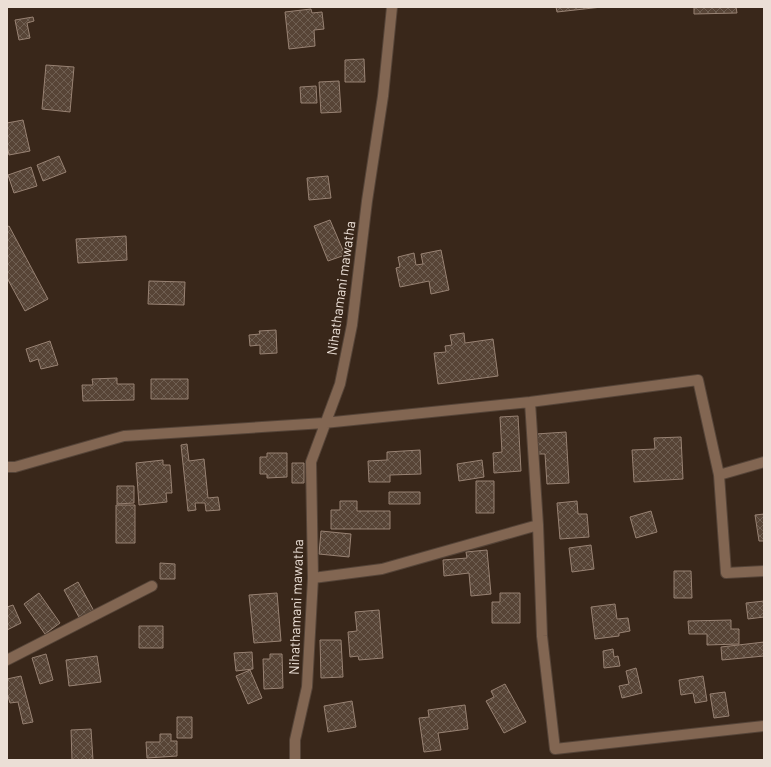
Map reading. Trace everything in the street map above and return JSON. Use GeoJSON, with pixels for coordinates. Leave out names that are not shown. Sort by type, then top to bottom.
{"type":"FeatureCollection","features":[{"type":"Feature","properties":{"kind":"street","name":"Nihathamani mawatha"},"geometry":{"type":"LineString","coordinates":[[295,760],[295,740],[307,687],[313,578],[310,462],[340,384],[352,324],[367,201],[383,96],[392,7]]}},
{"type":"Feature","properties":{"kind":"street"},"geometry":{"type":"LineString","coordinates":[[7,467],[15,467],[124,436],[324,423],[530,402],[698,380],[719,476],[726,573],[764,571]]}},
{"type":"Feature","properties":{"kind":"street"},"geometry":{"type":"LineString","coordinates":[[530,402],[538,525],[542,636],[556,749],[764,726]]}},
{"type":"Feature","properties":{"kind":"street"},"geometry":{"type":"LineString","coordinates":[[719,476],[764,462]]}},
{"type":"Feature","properties":{"kind":"street"},"geometry":{"type":"LineString","coordinates":[[313,578],[382,569],[538,525]]}},
{"type":"Feature","properties":{"kind":"street"},"geometry":{"type":"LineString","coordinates":[[7,660],[152,586]]}},
{"type":"Feature","properties":{"kind":"building"},"geometry":{"type":"Polygon","coordinates":[[[556,7],[602,7],[557,12],[556,7]]]}},
{"type":"Feature","properties":{"kind":"building"},"geometry":{"type":"Polygon","coordinates":[[[694,7],[736,7],[737,13],[694,14],[694,7]]]}},
{"type":"Feature","properties":{"kind":"building"},"geometry":{"type":"Polygon","coordinates":[[[311,9],[312,13],[322,12],[324,29],[314,30],[315,46],[289,49],[285,12],[311,9]]]}},
{"type":"Feature","properties":{"kind":"building"},"geometry":{"type":"Polygon","coordinates":[[[33,17],[34,21],[27,23],[30,38],[19,40],[15,20],[33,17]]]}},
{"type":"Feature","properties":{"kind":"building"},"geometry":{"type":"Polygon","coordinates":[[[364,59],[365,82],[345,82],[345,60],[364,59]]]}},
{"type":"Feature","properties":{"kind":"building"},"geometry":{"type":"Polygon","coordinates":[[[46,65],[74,67],[70,112],[42,109],[46,65]]]}},
{"type":"Feature","properties":{"kind":"building"},"geometry":{"type":"Polygon","coordinates":[[[339,81],[341,112],[321,113],[319,82],[339,81]]]}},
{"type":"Feature","properties":{"kind":"building"},"geometry":{"type":"Polygon","coordinates":[[[316,86],[317,103],[301,103],[300,87],[316,86]]]}},
{"type":"Feature","properties":{"kind":"building"},"geometry":{"type":"Polygon","coordinates":[[[23,120],[30,151],[9,155],[7,145],[7,123],[23,120]]]}},
{"type":"Feature","properties":{"kind":"building"},"geometry":{"type":"Polygon","coordinates":[[[59,156],[66,172],[43,181],[37,165],[59,156]]]}},
{"type":"Feature","properties":{"kind":"building"},"geometry":{"type":"Polygon","coordinates":[[[31,167],[37,186],[14,193],[8,175],[31,167]]]}},
{"type":"Feature","properties":{"kind":"building"},"geometry":{"type":"Polygon","coordinates":[[[328,176],[331,198],[309,200],[307,178],[328,176]]]}},
{"type":"Feature","properties":{"kind":"building"},"geometry":{"type":"Polygon","coordinates":[[[330,220],[345,255],[328,261],[314,226],[330,220]]]}},
{"type":"Feature","properties":{"kind":"building"},"geometry":{"type":"Polygon","coordinates":[[[9,226],[48,299],[25,311],[7,278],[7,227],[9,226]]]}},
{"type":"Feature","properties":{"kind":"building"},"geometry":{"type":"Polygon","coordinates":[[[126,236],[127,260],[78,263],[76,239],[126,236]]]}},
{"type":"Feature","properties":{"kind":"building"},"geometry":{"type":"Polygon","coordinates":[[[441,250],[449,290],[431,294],[429,281],[400,287],[396,268],[400,267],[398,257],[414,253],[416,265],[423,264],[421,254],[441,250]]]}},
{"type":"Feature","properties":{"kind":"building"},"geometry":{"type":"Polygon","coordinates":[[[149,281],[185,282],[184,305],[148,304],[149,281]]]}},
{"type":"Feature","properties":{"kind":"building"},"geometry":{"type":"Polygon","coordinates":[[[276,330],[277,353],[260,354],[260,345],[250,346],[249,335],[260,334],[259,331],[276,330]]]}},
{"type":"Feature","properties":{"kind":"building"},"geometry":{"type":"Polygon","coordinates":[[[464,333],[465,343],[493,339],[498,376],[438,384],[434,353],[446,352],[445,346],[452,345],[450,335],[464,333]]]}},
{"type":"Feature","properties":{"kind":"building"},"geometry":{"type":"Polygon","coordinates":[[[50,341],[58,365],[41,369],[38,359],[30,362],[26,349],[50,341]]]}},
{"type":"Feature","properties":{"kind":"building"},"geometry":{"type":"Polygon","coordinates":[[[117,378],[117,384],[134,384],[134,400],[83,401],[82,385],[93,385],[92,379],[117,378]]]}},
{"type":"Feature","properties":{"kind":"building"},"geometry":{"type":"Polygon","coordinates":[[[151,379],[188,379],[188,399],[151,399],[151,379]]]}},
{"type":"Feature","properties":{"kind":"building"},"geometry":{"type":"Polygon","coordinates":[[[518,416],[521,471],[494,473],[493,453],[502,452],[500,417],[518,416]]]}},
{"type":"Feature","properties":{"kind":"building"},"geometry":{"type":"Polygon","coordinates":[[[566,432],[569,483],[547,484],[545,454],[537,454],[536,434],[566,432]]]}},
{"type":"Feature","properties":{"kind":"building"},"geometry":{"type":"Polygon","coordinates":[[[681,437],[683,479],[634,482],[632,450],[655,449],[654,438],[681,437]]]}},
{"type":"Feature","properties":{"kind":"building"},"geometry":{"type":"Polygon","coordinates":[[[187,444],[189,461],[204,459],[208,498],[218,497],[220,510],[206,511],[205,503],[195,503],[196,510],[188,511],[181,445],[187,444]]]}},
{"type":"Feature","properties":{"kind":"building"},"geometry":{"type":"Polygon","coordinates":[[[420,450],[421,474],[390,475],[390,482],[369,482],[368,461],[387,460],[387,452],[420,450]]]}},
{"type":"Feature","properties":{"kind":"building"},"geometry":{"type":"Polygon","coordinates":[[[267,453],[287,453],[287,477],[267,478],[267,474],[260,474],[260,457],[267,457],[267,453]]]}},
{"type":"Feature","properties":{"kind":"building"},"geometry":{"type":"Polygon","coordinates":[[[163,460],[163,465],[170,465],[172,493],[166,493],[167,502],[139,505],[136,463],[163,460]]]}},
{"type":"Feature","properties":{"kind":"building"},"geometry":{"type":"Polygon","coordinates":[[[482,460],[484,477],[459,481],[457,464],[482,460]]]}},
{"type":"Feature","properties":{"kind":"building"},"geometry":{"type":"Polygon","coordinates":[[[292,463],[304,463],[304,483],[292,483],[292,463]]]}},
{"type":"Feature","properties":{"kind":"building"},"geometry":{"type":"Polygon","coordinates":[[[476,481],[494,481],[494,513],[476,513],[476,481]]]}},
{"type":"Feature","properties":{"kind":"building"},"geometry":{"type":"Polygon","coordinates":[[[117,486],[134,486],[134,503],[117,504],[117,486]]]}},
{"type":"Feature","properties":{"kind":"building"},"geometry":{"type":"Polygon","coordinates":[[[389,492],[420,492],[420,504],[389,504],[389,492]]]}},
{"type":"Feature","properties":{"kind":"building"},"geometry":{"type":"Polygon","coordinates":[[[340,501],[357,501],[357,511],[390,511],[390,529],[331,529],[331,510],[340,510],[340,501]]]}},
{"type":"Feature","properties":{"kind":"building"},"geometry":{"type":"Polygon","coordinates":[[[577,501],[578,514],[587,514],[589,537],[560,539],[557,503],[577,501]]]}},
{"type":"Feature","properties":{"kind":"building"},"geometry":{"type":"Polygon","coordinates":[[[116,505],[135,505],[135,543],[116,543],[116,505]]]}},
{"type":"Feature","properties":{"kind":"building"},"geometry":{"type":"Polygon","coordinates":[[[651,511],[657,532],[636,538],[630,517],[651,511]]]}},
{"type":"Feature","properties":{"kind":"building"},"geometry":{"type":"Polygon","coordinates":[[[764,514],[764,541],[759,541],[755,515],[764,514]]]}},
{"type":"Feature","properties":{"kind":"building"},"geometry":{"type":"Polygon","coordinates":[[[321,531],[351,534],[349,557],[319,554],[321,531]]]}},
{"type":"Feature","properties":{"kind":"building"},"geometry":{"type":"Polygon","coordinates":[[[591,545],[594,569],[572,572],[569,548],[591,545]]]}},
{"type":"Feature","properties":{"kind":"building"},"geometry":{"type":"Polygon","coordinates":[[[487,550],[491,594],[471,596],[469,573],[444,576],[443,560],[467,558],[466,552],[487,550]]]}},
{"type":"Feature","properties":{"kind":"building"},"geometry":{"type":"Polygon","coordinates":[[[160,563],[175,564],[175,579],[160,579],[160,563]]]}},
{"type":"Feature","properties":{"kind":"building"},"geometry":{"type":"Polygon","coordinates":[[[674,571],[691,571],[692,598],[674,598],[674,571]]]}},
{"type":"Feature","properties":{"kind":"building"},"geometry":{"type":"Polygon","coordinates":[[[78,582],[94,611],[80,619],[64,590],[78,582]]]}},
{"type":"Feature","properties":{"kind":"building"},"geometry":{"type":"Polygon","coordinates":[[[39,593],[60,623],[45,634],[24,604],[39,593]]]}},
{"type":"Feature","properties":{"kind":"building"},"geometry":{"type":"Polygon","coordinates":[[[277,593],[281,641],[254,643],[249,595],[277,593]]]}},
{"type":"Feature","properties":{"kind":"building"},"geometry":{"type":"Polygon","coordinates":[[[500,593],[520,593],[520,623],[492,623],[492,602],[500,602],[500,593]]]}},
{"type":"Feature","properties":{"kind":"building"},"geometry":{"type":"Polygon","coordinates":[[[764,601],[764,617],[748,619],[746,603],[764,601]]]}},
{"type":"Feature","properties":{"kind":"building"},"geometry":{"type":"Polygon","coordinates":[[[615,604],[617,619],[628,618],[630,631],[619,633],[619,636],[595,639],[591,607],[615,604]]]}},
{"type":"Feature","properties":{"kind":"building"},"geometry":{"type":"Polygon","coordinates":[[[13,605],[21,623],[7,630],[7,607],[13,605]]]}},
{"type":"Feature","properties":{"kind":"building"},"geometry":{"type":"Polygon","coordinates":[[[379,610],[383,658],[359,660],[358,656],[350,657],[348,632],[357,631],[355,612],[379,610]]]}},
{"type":"Feature","properties":{"kind":"building"},"geometry":{"type":"Polygon","coordinates":[[[731,620],[731,629],[739,629],[739,644],[707,645],[707,634],[689,634],[688,621],[731,620]]]}},
{"type":"Feature","properties":{"kind":"building"},"geometry":{"type":"Polygon","coordinates":[[[139,626],[163,626],[163,648],[139,648],[139,626]]]}},
{"type":"Feature","properties":{"kind":"building"},"geometry":{"type":"Polygon","coordinates":[[[320,640],[341,640],[343,677],[321,678],[320,640]]]}},
{"type":"Feature","properties":{"kind":"building"},"geometry":{"type":"Polygon","coordinates":[[[764,642],[764,656],[722,660],[721,647],[764,642]]]}},
{"type":"Feature","properties":{"kind":"building"},"geometry":{"type":"Polygon","coordinates":[[[613,649],[614,657],[618,656],[620,666],[604,668],[603,651],[613,649]]]}},
{"type":"Feature","properties":{"kind":"building"},"geometry":{"type":"Polygon","coordinates":[[[252,652],[253,669],[236,671],[234,653],[252,652]]]}},
{"type":"Feature","properties":{"kind":"building"},"geometry":{"type":"Polygon","coordinates":[[[46,654],[53,680],[40,684],[32,658],[46,654]]]}},
{"type":"Feature","properties":{"kind":"building"},"geometry":{"type":"Polygon","coordinates":[[[270,654],[282,654],[283,688],[264,689],[263,659],[270,659],[270,654]]]}},
{"type":"Feature","properties":{"kind":"building"},"geometry":{"type":"Polygon","coordinates":[[[97,656],[101,682],[69,686],[66,660],[97,656]]]}},
{"type":"Feature","properties":{"kind":"building"},"geometry":{"type":"Polygon","coordinates":[[[636,668],[642,693],[622,698],[619,686],[629,684],[626,671],[636,668]]]}},
{"type":"Feature","properties":{"kind":"building"},"geometry":{"type":"Polygon","coordinates":[[[250,670],[262,698],[248,704],[236,676],[250,670]]]}},
{"type":"Feature","properties":{"kind":"building"},"geometry":{"type":"Polygon","coordinates":[[[21,676],[33,722],[23,724],[18,702],[10,703],[7,693],[7,679],[21,676]]]}},
{"type":"Feature","properties":{"kind":"building"},"geometry":{"type":"Polygon","coordinates":[[[703,676],[707,701],[695,703],[693,693],[681,695],[679,680],[703,676]]]}},
{"type":"Feature","properties":{"kind":"building"},"geometry":{"type":"Polygon","coordinates":[[[505,684],[526,722],[504,733],[486,701],[494,697],[491,691],[505,684]]]}},
{"type":"Feature","properties":{"kind":"building"},"geometry":{"type":"Polygon","coordinates":[[[725,692],[729,716],[714,718],[710,694],[725,692]]]}},
{"type":"Feature","properties":{"kind":"building"},"geometry":{"type":"Polygon","coordinates":[[[352,701],[356,727],[328,732],[324,706],[352,701]]]}},
{"type":"Feature","properties":{"kind":"building"},"geometry":{"type":"Polygon","coordinates":[[[465,705],[468,729],[438,733],[441,750],[424,752],[419,718],[429,717],[428,710],[465,705]]]}},
{"type":"Feature","properties":{"kind":"building"},"geometry":{"type":"Polygon","coordinates":[[[177,717],[192,717],[192,738],[177,738],[177,717]]]}},
{"type":"Feature","properties":{"kind":"building"},"geometry":{"type":"Polygon","coordinates":[[[91,729],[93,760],[72,760],[71,730],[91,729]]]}},
{"type":"Feature","properties":{"kind":"building"},"geometry":{"type":"Polygon","coordinates":[[[160,734],[171,734],[171,741],[177,741],[177,756],[147,758],[146,742],[160,742],[160,734]]]}}]}
